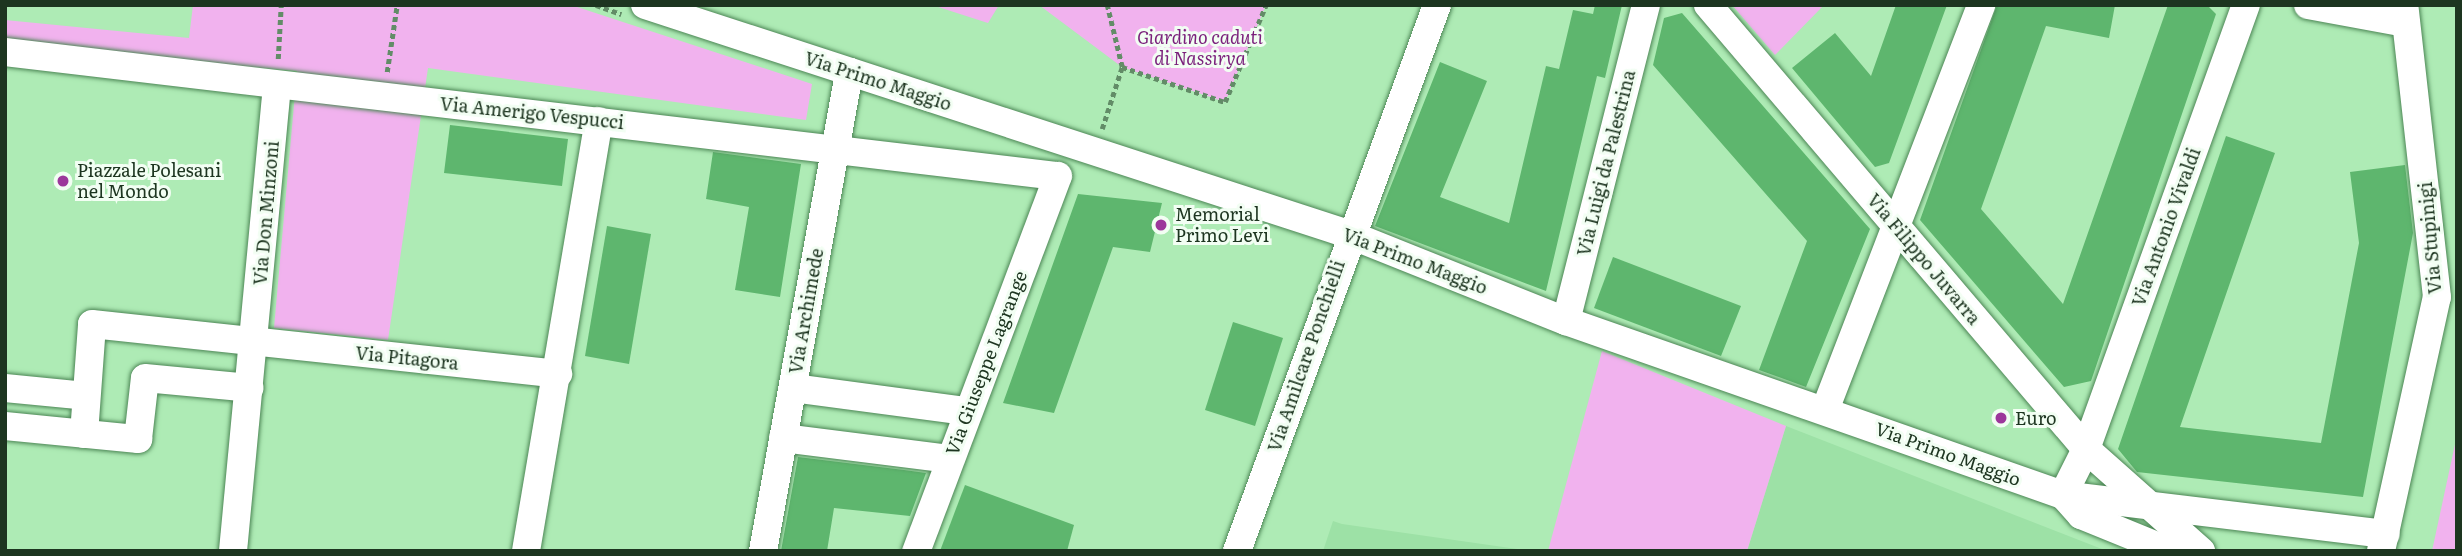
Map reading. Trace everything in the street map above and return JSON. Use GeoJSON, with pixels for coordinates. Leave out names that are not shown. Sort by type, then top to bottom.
{"type":"FeatureCollection","features":[{"type":"Feature","properties":{"kind":"street","name":"Via Primo Maggio"},"geometry":{"type":"LineString","coordinates":[[645,5],[1348,234],[1566,321],[2063,495],[2081,515],[2169,551]]}},
{"type":"Feature","properties":{"kind":"street","name":"Via Amilcare Ponchielli"},"geometry":{"type":"LineString","coordinates":[[1237,551],[1348,234],[1437,5]]}},
{"type":"Feature","properties":{"kind":"street","name":"Via Luigi da Palestrina"},"geometry":{"type":"LineString","coordinates":[[1566,321],[1646,5]]}},
{"type":"Feature","properties":{"kind":"street","name":"Via Filippo Juvarra"},"geometry":{"type":"LineString","coordinates":[[1708,5],[2086,449],[2147,507],[2201,551]]}},
{"type":"Feature","properties":{"kind":"street"},"geometry":{"type":"LineString","coordinates":[[1825,410],[1894,223],[1981,5]]}},
{"type":"Feature","properties":{"kind":"street","name":"Via Antonio Vivaldi"},"geometry":{"type":"LineString","coordinates":[[2063,495],[2086,449],[2246,5]]}},
{"type":"Feature","properties":{"kind":"street"},"geometry":{"type":"LineString","coordinates":[[2308,5],[2404,14]]}},
{"type":"Feature","properties":{"kind":"street","name":"Via Stupinigi"},"geometry":{"type":"LineString","coordinates":[[2384,542],[2437,297],[2404,14]]}},
{"type":"Feature","properties":{"kind":"street","name":"Via Amerigo Vespucci"},"geometry":{"type":"LineString","coordinates":[[5,52],[383,98],[835,146],[1058,176]]}},
{"type":"Feature","properties":{"kind":"street","name":"Via Archimede"},"geometry":{"type":"LineString","coordinates":[[763,551],[849,72]]}},
{"type":"Feature","properties":{"kind":"street","name":"Via Don Minzoni"},"geometry":{"type":"LineString","coordinates":[[233,551],[256,342],[277,85]]}},
{"type":"Feature","properties":{"kind":"street"},"geometry":{"type":"LineString","coordinates":[[526,551],[599,121]]}},
{"type":"Feature","properties":{"kind":"street","name":"Via Giuseppe Lagrange"},"geometry":{"type":"LineString","coordinates":[[916,551],[1058,176]]}},
{"type":"Feature","properties":{"kind":"street"},"geometry":{"type":"LineString","coordinates":[[84,434],[92,324],[256,342]]}},
{"type":"Feature","properties":{"kind":"street","name":"Via Pitagora"},"geometry":{"type":"LineString","coordinates":[[256,342],[558,374]]}},
{"type":"Feature","properties":{"kind":"street"},"geometry":{"type":"LineString","coordinates":[[5,426],[138,439],[145,377],[250,388]]}},
{"type":"Feature","properties":{"kind":"street"},"geometry":{"type":"LineString","coordinates":[[5,388],[86,396]]}},
{"type":"Feature","properties":{"kind":"street"},"geometry":{"type":"LineString","coordinates":[[793,388],[967,411]]}},
{"type":"Feature","properties":{"kind":"street"},"geometry":{"type":"LineString","coordinates":[[783,438],[949,459]]}},
{"type":"Feature","properties":{"kind":"street"},"geometry":{"type":"LineString","coordinates":[[2063,495],[2384,542]]}},
{"type":"Feature","properties":{"kind":"path"},"geometry":{"type":"LineString","coordinates":[[277,85],[281,5]]}},
{"type":"Feature","properties":{"kind":"path"},"geometry":{"type":"LineString","coordinates":[[383,98],[397,5]]}},
{"type":"Feature","properties":{"kind":"path"},"geometry":{"type":"LineString","coordinates":[[1107,5],[1122,67],[1225,102],[1265,5]]}},
{"type":"Feature","properties":{"kind":"shaded area"},"geometry":{"type":"Polygon","coordinates":[[[1786,426],[2107,551],[1747,551],[1786,426]]]}},
{"type":"Feature","properties":{"kind":"shaded area"},"geometry":{"type":"Polygon","coordinates":[[[1333,521],[1342,524],[1532,551],[1323,551],[1333,521]]]}},
{"type":"Feature","properties":{"kind":"green space"},"geometry":{"type":"Polygon","coordinates":[[[193,5],[571,5],[812,84],[806,120],[428,68],[388,340],[274,328],[297,71],[5,46],[5,20],[189,38],[193,5]]]}},
{"type":"Feature","properties":{"kind":"green space"},"geometry":{"type":"Polygon","coordinates":[[[932,5],[999,5],[988,23],[932,5]]]}},
{"type":"Feature","properties":{"kind":"green space","name":"Giardino caduti di Nassirya"},"geometry":{"type":"Polygon","coordinates":[[[1039,5],[1266,5],[1225,102],[1122,67],[1039,5]]]}},
{"type":"Feature","properties":{"kind":"green space"},"geometry":{"type":"Polygon","coordinates":[[[1732,5],[1824,5],[1775,55],[1732,5]]]}},
{"type":"Feature","properties":{"kind":"green space"},"geometry":{"type":"Polygon","coordinates":[[[1602,351],[1786,426],[1747,551],[1548,551],[1602,351]]]}},
{"type":"Feature","properties":{"kind":"green space"},"geometry":{"type":"Polygon","coordinates":[[[2457,435],[2457,551],[2432,551],[2457,435]]]}},
{"type":"Feature","properties":{"kind":"building"},"geometry":{"type":"Polygon","coordinates":[[[1595,5],[1622,5],[1605,78],[1597,76],[1546,291],[1375,226],[1440,62],[1487,81],[1440,197],[1509,223],[1546,66],[1559,69],[1573,10],[1593,14],[1595,5]]]}},
{"type":"Feature","properties":{"kind":"building"},"geometry":{"type":"Polygon","coordinates":[[[1896,5],[1947,5],[1889,163],[1875,167],[1792,68],[1835,33],[1871,76],[1896,5]]]}},
{"type":"Feature","properties":{"kind":"building"},"geometry":{"type":"Polygon","coordinates":[[[1997,5],[2115,5],[2109,38],[2046,26],[1981,209],[2063,304],[2168,5],[2209,7],[2216,14],[2091,381],[2064,387],[1920,220],[1997,5]]]}},
{"type":"Feature","properties":{"kind":"building"},"geometry":{"type":"Polygon","coordinates":[[[1682,13],[1870,229],[1806,387],[1759,370],[1807,241],[1653,65],[1664,18],[1682,13]]]}},
{"type":"Feature","properties":{"kind":"building"},"geometry":{"type":"Polygon","coordinates":[[[450,125],[568,139],[562,186],[444,173],[450,125]]]}},
{"type":"Feature","properties":{"kind":"building"},"geometry":{"type":"Polygon","coordinates":[[[2226,136],[2275,153],[2180,427],[2321,443],[2359,243],[2350,172],[2405,165],[2413,233],[2363,497],[2137,472],[2118,449],[2226,136]]]}},
{"type":"Feature","properties":{"kind":"building"},"geometry":{"type":"Polygon","coordinates":[[[713,152],[801,164],[780,297],[735,290],[749,207],[706,199],[713,152]]]}},
{"type":"Feature","properties":{"kind":"building"},"geometry":{"type":"Polygon","coordinates":[[[1078,194],[1162,203],[1150,252],[1113,247],[1054,413],[1003,403],[1078,194]]]}},
{"type":"Feature","properties":{"kind":"building"},"geometry":{"type":"Polygon","coordinates":[[[607,226],[651,234],[629,364],[585,356],[607,226]]]}},
{"type":"Feature","properties":{"kind":"building"},"geometry":{"type":"Polygon","coordinates":[[[1613,257],[1741,306],[1721,356],[1594,308],[1613,257]]]}},
{"type":"Feature","properties":{"kind":"building"},"geometry":{"type":"Polygon","coordinates":[[[1233,322],[1283,338],[1255,426],[1205,410],[1233,322]]]}},
{"type":"Feature","properties":{"kind":"building"},"geometry":{"type":"Polygon","coordinates":[[[798,457],[926,473],[910,516],[834,508],[827,551],[781,551],[798,457]]]}},
{"type":"Feature","properties":{"kind":"building"},"geometry":{"type":"Polygon","coordinates":[[[965,485],[1074,525],[1067,551],[940,551],[965,485]]]}},
{"type":"Feature","properties":{"kind":"place","name":"Piazzale Polesani nel Mondo"},"geometry":{"type":"Point","coordinates":[63,181]}},
{"type":"Feature","properties":{"kind":"place","name":"Memorial Primo Levi"},"geometry":{"type":"Point","coordinates":[1161,225]}},
{"type":"Feature","properties":{"kind":"place","name":"Euro"},"geometry":{"type":"Point","coordinates":[2001,418]}}]}
